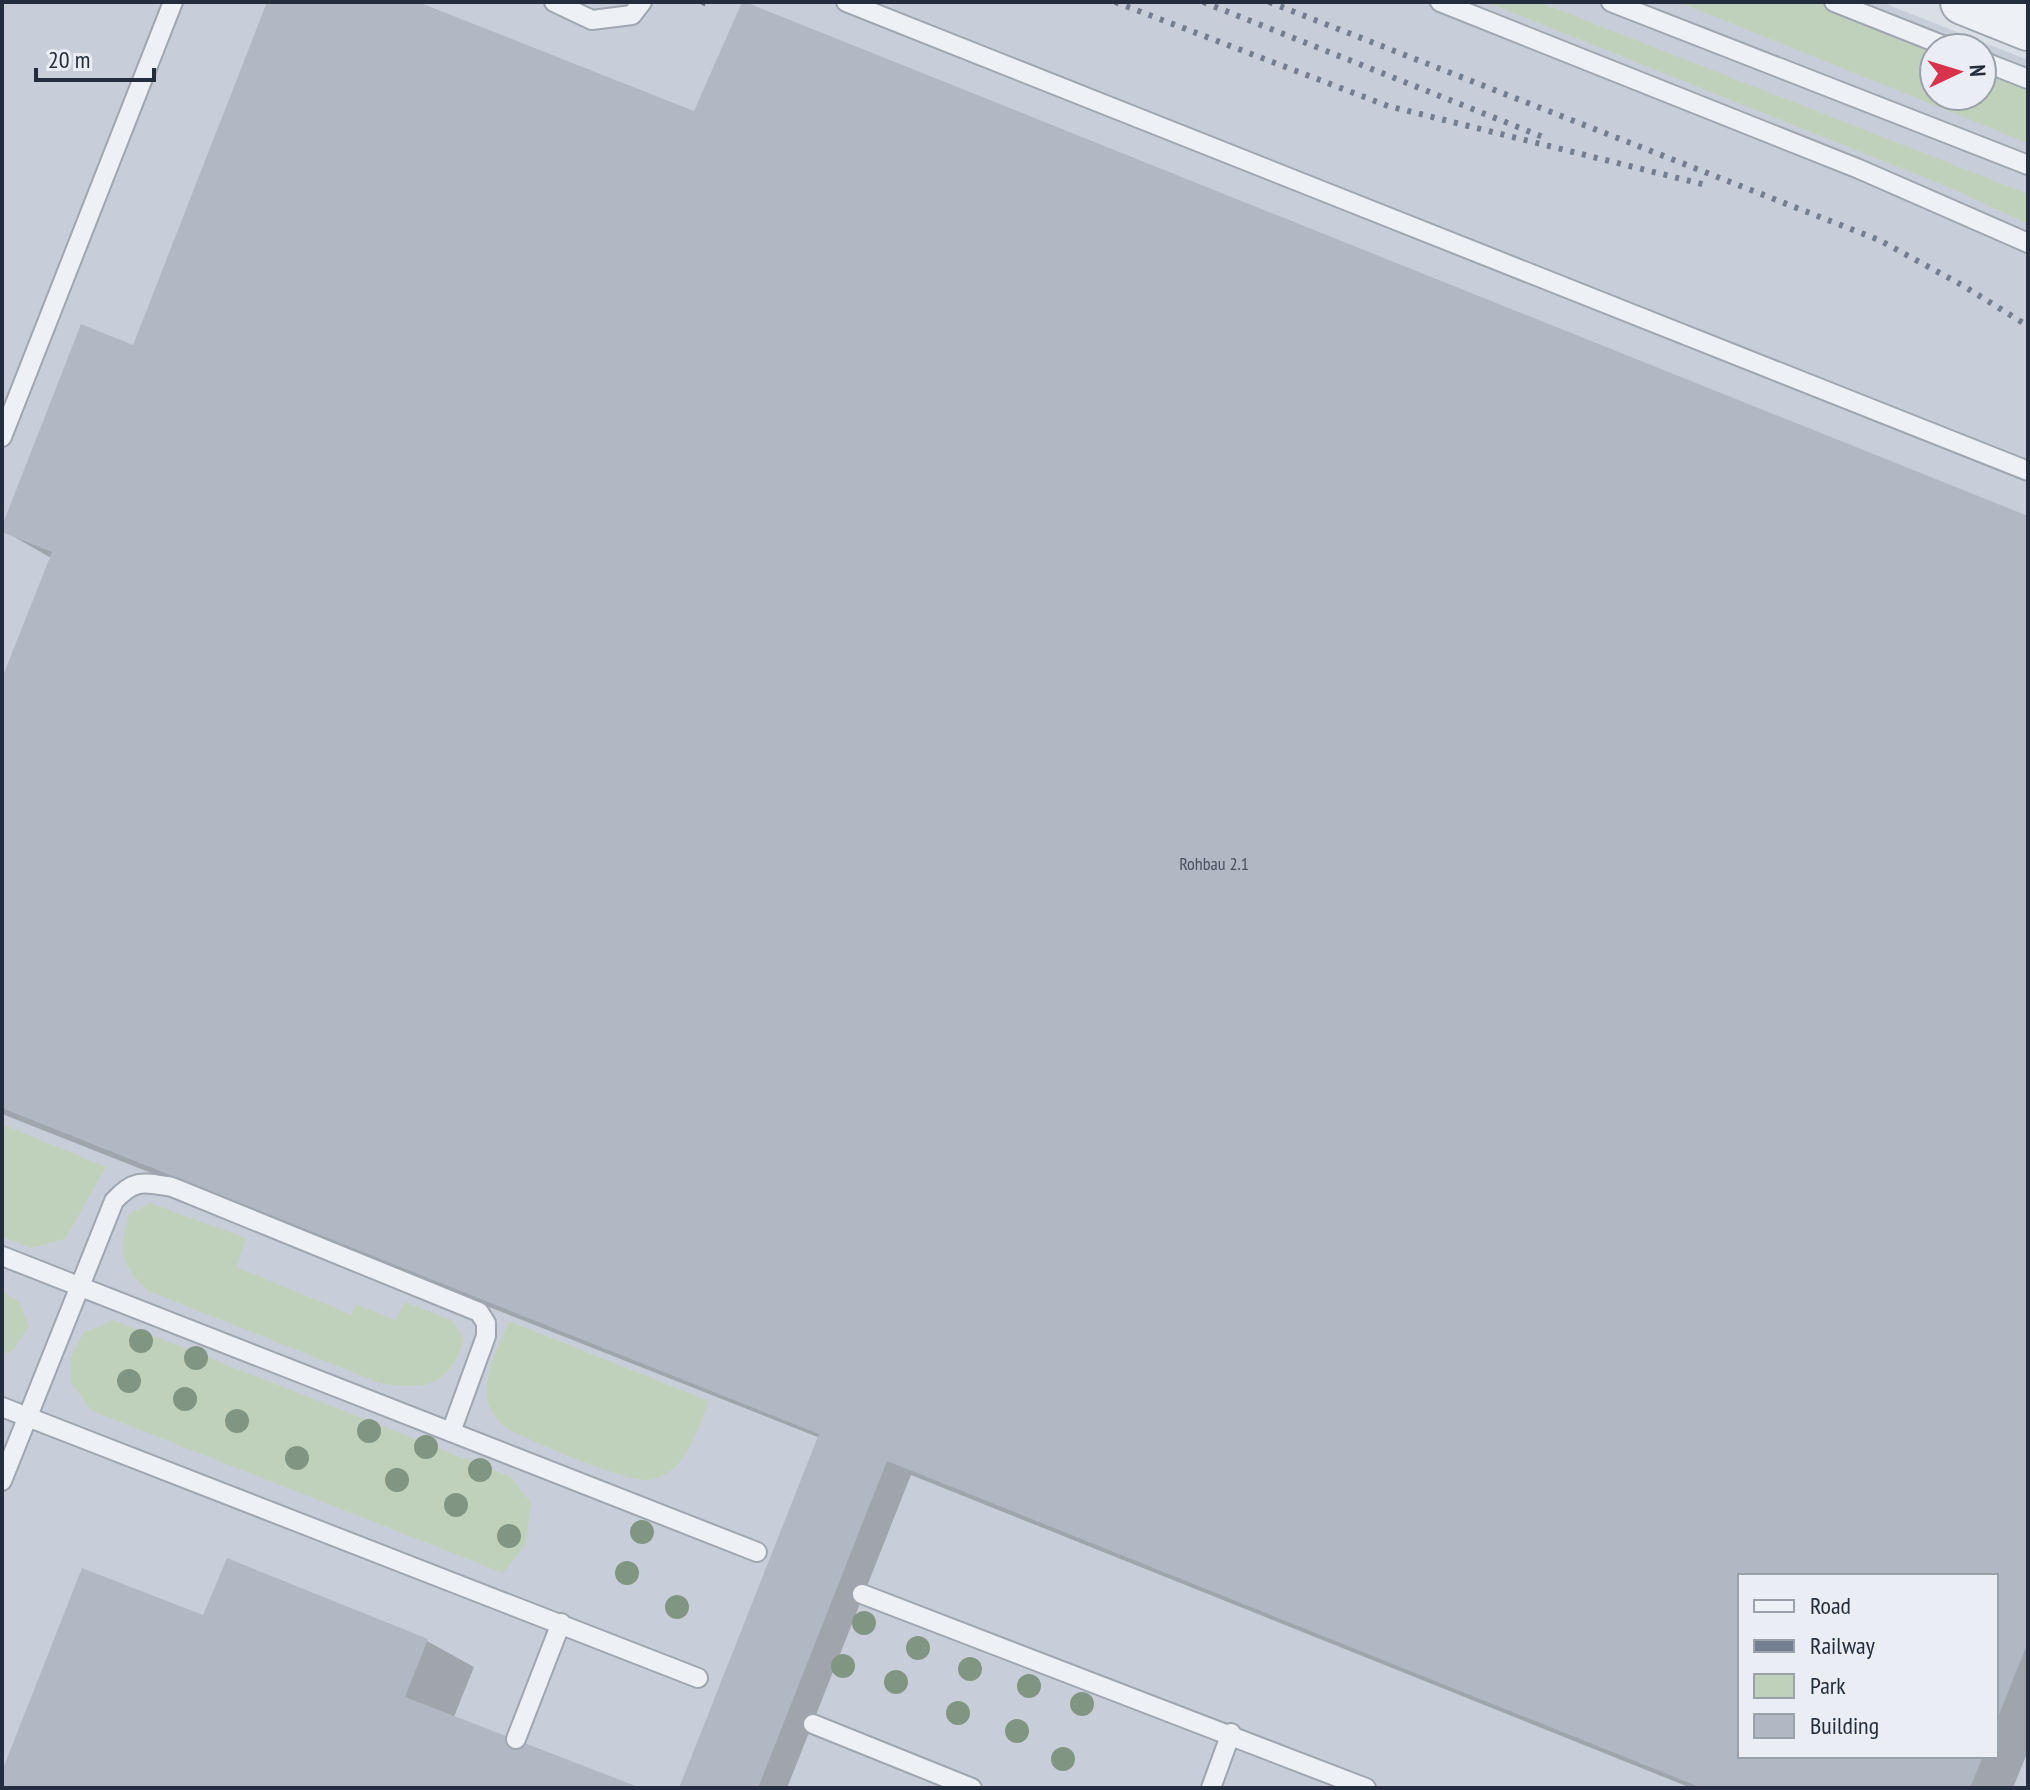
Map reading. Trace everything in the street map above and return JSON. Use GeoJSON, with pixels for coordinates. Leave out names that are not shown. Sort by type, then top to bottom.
{"type":"FeatureCollection","features":[{"type":"Feature","properties":{"kind":"street"},"geometry":{"type":"LineString","coordinates":[[1963,2],[2028,28]]}},
{"type":"Feature","properties":{"kind":"lane"},"geometry":{"type":"LineString","coordinates":[[2,437],[173,2]]}},
{"type":"Feature","properties":{"kind":"lane"},"geometry":{"type":"LineString","coordinates":[[554,2],[592,20],[632,15],[642,2]]}},
{"type":"Feature","properties":{"kind":"lane"},"geometry":{"type":"LineString","coordinates":[[846,2],[2028,471]]}},
{"type":"Feature","properties":{"kind":"lane"},"geometry":{"type":"LineString","coordinates":[[1440,2],[1859,169],[2028,243]]}},
{"type":"Feature","properties":{"kind":"lane"},"geometry":{"type":"LineString","coordinates":[[1611,2],[2028,165]]}},
{"type":"Feature","properties":{"kind":"lane"},"geometry":{"type":"LineString","coordinates":[[1834,2],[1918,35]]}},
{"type":"Feature","properties":{"kind":"lane"},"geometry":{"type":"LineString","coordinates":[[1998,67],[2028,79]]}},
{"type":"Feature","properties":{"kind":"lane"},"geometry":{"type":"LineString","coordinates":[[2,1481],[114,1201],[128,1186],[145,1182],[172,1187],[479,1312],[486,1323],[486,1336],[451,1432]]}},
{"type":"Feature","properties":{"kind":"lane"},"geometry":{"type":"LineString","coordinates":[[2,1256],[757,1552]]}},
{"type":"Feature","properties":{"kind":"lane"},"geometry":{"type":"LineString","coordinates":[[2,1407],[698,1678]]}},
{"type":"Feature","properties":{"kind":"lane"},"geometry":{"type":"LineString","coordinates":[[862,1594],[1231,1733],[1366,1788]]}},
{"type":"Feature","properties":{"kind":"lane"},"geometry":{"type":"LineString","coordinates":[[516,1739],[561,1623]]}},
{"type":"Feature","properties":{"kind":"lane"},"geometry":{"type":"LineString","coordinates":[[813,1724],[972,1788]]}},
{"type":"Feature","properties":{"kind":"lane"},"geometry":{"type":"LineString","coordinates":[[1211,1788],[1231,1733]]}},
{"type":"Feature","properties":{"kind":"shaded area"},"geometry":{"type":"Polygon","coordinates":[[[2,2],[1881,2],[1957,32],[1918,32],[1918,112],[1998,112],[1998,48],[2028,60],[2028,1788],[2,1788],[2,2]]]}},
{"type":"Feature","properties":{"kind":"green space"},"geometry":{"type":"Polygon","coordinates":[[[1486,2],[1539,2],[2028,194],[2028,224],[1958,191],[1486,2]]]}},
{"type":"Feature","properties":{"kind":"green space"},"geometry":{"type":"Polygon","coordinates":[[[1678,2],[1825,2],[1918,39],[1918,99],[1678,2]]]}},
{"type":"Feature","properties":{"kind":"green space"},"geometry":{"type":"Polygon","coordinates":[[[1998,70],[2028,82],[2028,143],[1951,112],[1998,112],[1998,70]]]}},
{"type":"Feature","properties":{"kind":"green space"},"geometry":{"type":"Polygon","coordinates":[[[2,1124],[106,1167],[65,1239],[31,1248],[2,1237],[2,1124]]]}},
{"type":"Feature","properties":{"kind":"green space"},"geometry":{"type":"Polygon","coordinates":[[[150,1203],[246,1238],[237,1267],[352,1315],[355,1304],[395,1320],[405,1302],[451,1320],[464,1339],[458,1355],[443,1376],[434,1382],[410,1386],[380,1383],[148,1291],[131,1272],[123,1248],[129,1214],[150,1203]]]}},
{"type":"Feature","properties":{"kind":"green space"},"geometry":{"type":"Polygon","coordinates":[[[2,1291],[19,1302],[29,1326],[13,1350],[2,1355],[2,1291]]]}},
{"type":"Feature","properties":{"kind":"green space"},"geometry":{"type":"Polygon","coordinates":[[[113,1320],[511,1477],[531,1503],[526,1544],[503,1573],[92,1411],[71,1383],[71,1357],[83,1333],[113,1320]]]}},
{"type":"Feature","properties":{"kind":"green space"},"geometry":{"type":"Polygon","coordinates":[[[509,1321],[709,1401],[681,1460],[662,1476],[638,1479],[577,1460],[503,1425],[488,1403],[487,1381],[492,1360],[509,1321]]]}},
{"type":"Feature","properties":{"kind":"building"},"geometry":{"type":"Polygon","coordinates":[[[267,2],[418,2],[694,111],[742,2],[745,2],[2028,516],[2028,1642],[1998,1717],[1998,1574],[1738,1574],[1738,1758],[1982,1758],[1970,1788],[1702,1788],[887,1461],[758,1788],[679,1788],[819,1434],[2,1108],[2,678],[52,552],[2,532],[2,526],[81,324],[133,345],[267,2]]]}},
{"type":"Feature","properties":{"kind":"building"},"geometry":{"type":"Polygon","coordinates":[[[227,1558],[428,1639],[405,1697],[641,1788],[2,1788],[2,1771],[82,1568],[203,1615],[227,1558]]]}},
{"type":"Feature","properties":{"kind":"railway"},"geometry":{"type":"LineString","coordinates":[[702,2],[713,6]]}},
{"type":"Feature","properties":{"kind":"railway"},"geometry":{"type":"LineString","coordinates":[[1115,2],[1388,106],[1706,185]]}},
{"type":"Feature","properties":{"kind":"railway"},"geometry":{"type":"LineString","coordinates":[[1203,2],[1543,137]]}},
{"type":"Feature","properties":{"kind":"railway"},"geometry":{"type":"LineString","coordinates":[[1269,2],[1879,240],[1962,285],[2028,326]]}}]}
